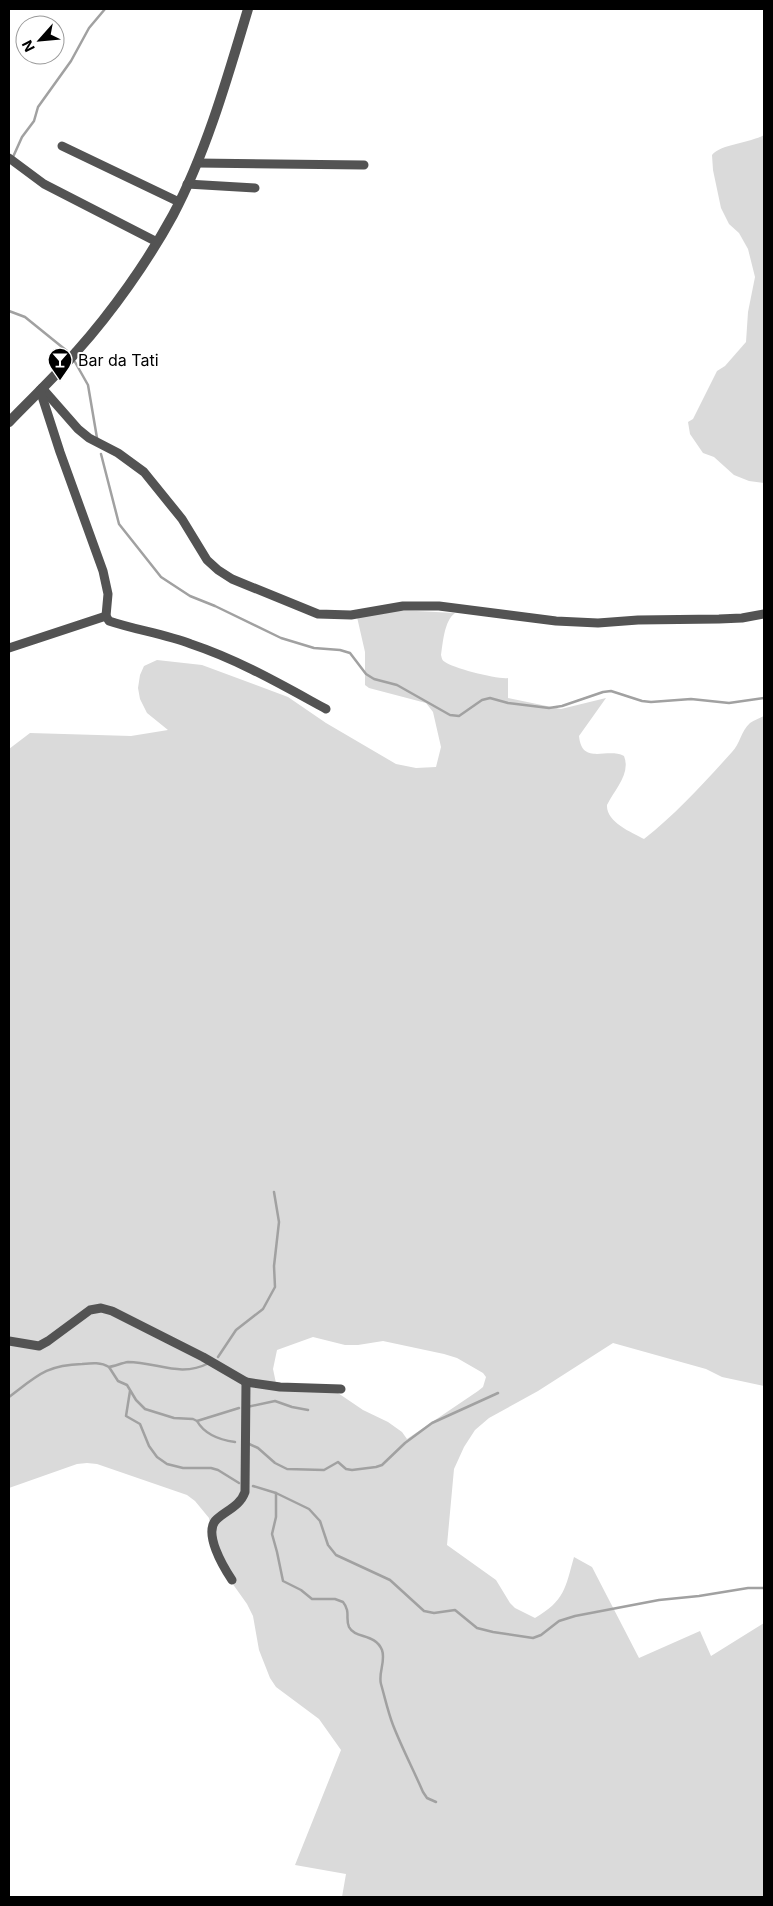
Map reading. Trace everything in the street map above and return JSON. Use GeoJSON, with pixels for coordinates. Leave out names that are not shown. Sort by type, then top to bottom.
{"type":"FeatureCollection","features":[{"type":"Feature","properties":{"kind":"street"},"geometry":{"type":"LineString","coordinates":[[9,422],[78,351],[106,315],[157,242],[179,202],[197,163],[230,70],[248,9]]}},
{"type":"Feature","properties":{"kind":"street"},"geometry":{"type":"LineString","coordinates":[[62,146],[179,202]]}},
{"type":"Feature","properties":{"kind":"street"},"geometry":{"type":"LineString","coordinates":[[12,161],[44,184],[157,242]]}},
{"type":"Feature","properties":{"kind":"street"},"geometry":{"type":"LineString","coordinates":[[197,163],[364,165]]}},
{"type":"Feature","properties":{"kind":"street"},"geometry":{"type":"LineString","coordinates":[[187,184],[255,188]]}},
{"type":"Feature","properties":{"kind":"street"},"geometry":{"type":"LineString","coordinates":[[41,389],[84,434],[118,453],[144,472],[182,519],[208,560],[218,570],[232,579],[318,614],[351,615],[403,606],[439,606],[556,621],[598,623],[638,620],[719,620],[764,614]]}},
{"type":"Feature","properties":{"kind":"street"},"geometry":{"type":"LineString","coordinates":[[41,389],[60,452],[103,571],[108,594],[106,616],[109,621],[193,644],[258,672],[326,709]]}},
{"type":"Feature","properties":{"kind":"street"},"geometry":{"type":"LineString","coordinates":[[9,648],[106,616]]}},
{"type":"Feature","properties":{"kind":"street"},"geometry":{"type":"LineString","coordinates":[[9,1341],[39,1346],[90,1310],[101,1308],[112,1310],[246,1382],[280,1387],[341,1390]]}},
{"type":"Feature","properties":{"kind":"street"},"geometry":{"type":"LineString","coordinates":[[232,1580],[217,1554],[213,1538],[213,1526],[214,1521],[240,1502],[245,1492],[246,1382]]}},
{"type":"Feature","properties":{"kind":"shaded area"},"geometry":{"type":"Polygon","coordinates":[[[764,135],[764,483],[749,481],[734,475],[714,457],[703,453],[690,434],[688,422],[693,419],[717,371],[725,366],[746,342],[748,312],[755,277],[748,249],[739,233],[729,224],[721,208],[713,170],[712,155],[722,148],[764,135]]]}},
{"type":"Feature","properties":{"kind":"shaded area"},"geometry":{"type":"Polygon","coordinates":[[[397,610],[455,613],[448,621],[445,632],[441,655],[443,660],[466,670],[508,678],[508,698],[561,709],[606,698],[579,736],[581,745],[585,751],[590,753],[610,753],[624,756],[626,763],[624,775],[607,805],[608,811],[620,826],[644,839],[679,808],[735,749],[750,723],[764,716],[764,1386],[722,1377],[706,1369],[613,1343],[538,1391],[489,1418],[475,1430],[464,1447],[454,1469],[447,1545],[496,1580],[515,1608],[535,1618],[545,1612],[562,1593],[566,1586],[574,1557],[592,1567],[639,1658],[700,1631],[711,1656],[764,1623],[764,1897],[342,1897],[346,1874],[295,1865],[341,1750],[319,1719],[276,1687],[270,1678],[259,1650],[253,1616],[247,1604],[215,1559],[209,1518],[195,1501],[187,1495],[97,1464],[77,1464],[9,1488],[9,749],[30,733],[131,736],[168,730],[147,713],[140,699],[138,688],[144,666],[157,660],[202,665],[288,697],[326,723],[396,764],[416,768],[436,767],[441,747],[433,712],[426,703],[369,688],[365,685],[365,652],[357,617],[397,610]],[[313,1337],[277,1350],[273,1369],[277,1388],[335,1391],[363,1410],[388,1422],[402,1432],[407,1439],[478,1391],[483,1387],[486,1377],[483,1373],[457,1358],[444,1354],[383,1341],[345,1345],[313,1337]]]}},
{"type":"Feature","properties":{"kind":"waterway"},"geometry":{"type":"LineString","coordinates":[[13,157],[22,137],[34,121],[38,107],[71,61],[89,28],[105,9]]}},
{"type":"Feature","properties":{"kind":"waterway"},"geometry":{"type":"LineString","coordinates":[[9,311],[25,317],[67,351]]}},
{"type":"Feature","properties":{"kind":"waterway"},"geometry":{"type":"LineString","coordinates":[[75,362],[88,385],[97,438]]}},
{"type":"Feature","properties":{"kind":"waterway"},"geometry":{"type":"LineString","coordinates":[[101,454],[119,524],[161,577],[190,596],[281,638],[314,648],[340,650],[350,653],[366,674],[374,679],[397,685],[450,715],[459,716],[482,700],[490,698],[508,703],[549,708],[562,706],[611,691],[651,702],[691,699],[729,703],[764,698]]}},
{"type":"Feature","properties":{"kind":"waterway"},"geometry":{"type":"LineString","coordinates":[[218,1357],[236,1330],[263,1309],[275,1287],[274,1266],[279,1222],[274,1192]]}},
{"type":"Feature","properties":{"kind":"waterway"},"geometry":{"type":"LineString","coordinates":[[9,1397],[42,1373],[50,1369],[70,1365],[96,1363],[109,1367],[128,1362],[188,1369],[209,1363]]}},
{"type":"Feature","properties":{"kind":"waterway"},"geometry":{"type":"LineString","coordinates":[[109,1367],[118,1381],[127,1385],[136,1400],[145,1409],[174,1418],[197,1421],[239,1408]]}},
{"type":"Feature","properties":{"kind":"waterway"},"geometry":{"type":"LineString","coordinates":[[130,1391],[126,1416],[140,1424],[149,1446],[157,1457],[167,1464],[183,1468],[211,1468],[218,1470],[239,1483]]}},
{"type":"Feature","properties":{"kind":"waterway"},"geometry":{"type":"LineString","coordinates":[[247,1443],[258,1448],[275,1463],[287,1469],[324,1470],[338,1462],[346,1469],[352,1470],[376,1467],[382,1465],[405,1443],[432,1423],[498,1393]]}},
{"type":"Feature","properties":{"kind":"waterway"},"geometry":{"type":"LineString","coordinates":[[247,1407],[275,1401],[308,1410]]}},
{"type":"Feature","properties":{"kind":"waterway"},"geometry":{"type":"LineString","coordinates":[[197,1421],[204,1430],[213,1436],[235,1442]]}},
{"type":"Feature","properties":{"kind":"waterway"},"geometry":{"type":"LineString","coordinates":[[253,1486],[276,1493],[309,1509],[320,1521],[328,1545],[336,1555],[390,1580],[424,1611],[434,1613],[455,1610],[477,1628],[493,1632],[533,1638],[541,1635],[559,1621],[575,1616],[659,1600],[748,1588],[764,1588]]}},
{"type":"Feature","properties":{"kind":"waterway"},"geometry":{"type":"LineString","coordinates":[[276,1493],[276,1517],[272,1534],[283,1581],[301,1590],[312,1599],[335,1599],[343,1602],[347,1609],[348,1624],[352,1631],[370,1638],[379,1645],[383,1654],[380,1680],[393,1725],[423,1792],[427,1798],[436,1802]]}},
{"type":"Feature","properties":{"kind":"place","name":"Bar da Tati"},"geometry":{"type":"Point","coordinates":[60,381]}}]}
